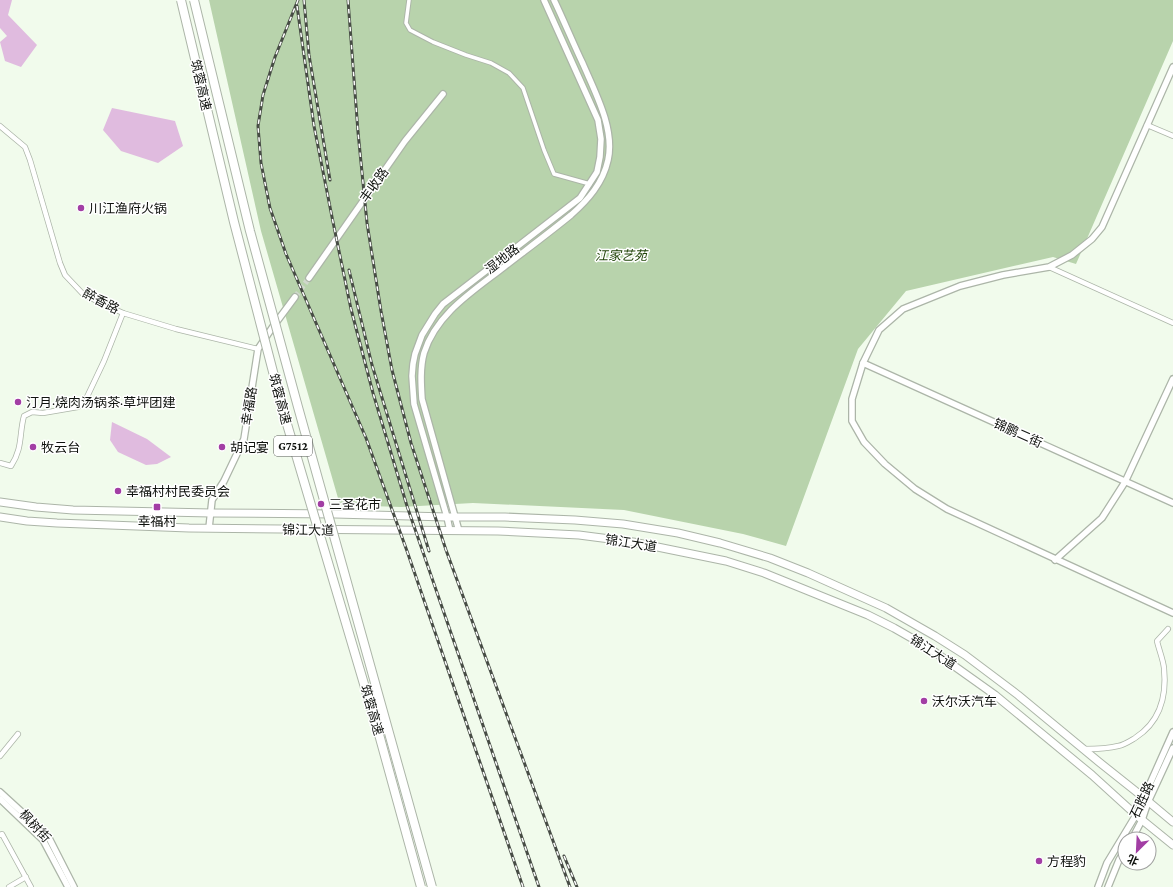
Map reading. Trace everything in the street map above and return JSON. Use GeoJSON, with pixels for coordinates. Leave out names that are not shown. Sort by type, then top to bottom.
{"type":"FeatureCollection","features":[{"type":"Feature","properties":{"kind":"highway","name":"筑蓉高速"},"geometry":{"type":"LineString","coordinates":[[181,0],[234,222],[284,414],[378,731],[421,887]]}},
{"type":"Feature","properties":{"kind":"highway","name":"筑蓉高速"},"geometry":{"type":"LineString","coordinates":[[194,0],[252,238],[432,887]]}},
{"type":"Feature","properties":{"kind":"main road","name":"锦江大道"},"geometry":{"type":"LineString","coordinates":[[0,502],[73,510],[505,517],[575,520],[623,524],[678,533],[720,543],[770,558],[808,573],[886,608],[935,636],[965,655],[1012,691],[1173,822]]}},
{"type":"Feature","properties":{"kind":"main road","name":"锦江大道"},"geometry":{"type":"LineString","coordinates":[[0,517],[57,523],[209,528],[498,531],[579,535],[633,542],[726,561],[764,572],[868,615],[929,648],[995,695],[1092,775],[1136,815],[1173,845]]}},
{"type":"Feature","properties":{"kind":"street"},"geometry":{"type":"LineString","coordinates":[[409,0],[406,23],[410,30],[433,42],[492,63],[509,73],[523,88],[544,150],[554,174],[597,187]]}},
{"type":"Feature","properties":{"kind":"street","name":"湿地路"},"geometry":{"type":"LineString","coordinates":[[450,531],[414,404],[412,376],[413,364],[422,334],[435,314],[444,304],[580,198],[597,172],[600,156],[601,139],[598,120],[544,0]]}},
{"type":"Feature","properties":{"kind":"street","name":"湿地路"},"geometry":{"type":"LineString","coordinates":[[459,531],[422,398],[421,380],[423,361],[428,343],[444,317],[457,304],[572,215],[586,202],[602,178],[608,161],[610,145],[607,125],[599,102],[554,0]]}},
{"type":"Feature","properties":{"kind":"street"},"geometry":{"type":"LineString","coordinates":[[1173,66],[1102,227],[1092,239],[1072,255],[1050,267],[1002,275],[960,286],[903,309],[878,330],[863,363],[852,399],[852,420],[864,442],[885,464],[915,489],[947,509],[1173,613]]}},
{"type":"Feature","properties":{"kind":"street","name":"丰收路"},"geometry":{"type":"LineString","coordinates":[[309,278],[405,141],[443,94]]}},
{"type":"Feature","properties":{"kind":"street"},"geometry":{"type":"LineString","coordinates":[[1147,125],[1173,136]]}},
{"type":"Feature","properties":{"kind":"street","name":"醉香路"},"geometry":{"type":"LineString","coordinates":[[0,126],[25,147],[60,263],[65,275],[83,294],[123,313],[258,349]]}},
{"type":"Feature","properties":{"kind":"street"},"geometry":{"type":"LineString","coordinates":[[1050,267],[1173,323]]}},
{"type":"Feature","properties":{"kind":"street"},"geometry":{"type":"LineString","coordinates":[[488,269],[494,275]]}},
{"type":"Feature","properties":{"kind":"street"},"geometry":{"type":"LineString","coordinates":[[258,349],[295,297]]}},
{"type":"Feature","properties":{"kind":"street"},"geometry":{"type":"LineString","coordinates":[[0,463],[11,466],[21,442],[20,428],[24,416],[32,412],[49,412],[78,407],[86,399],[104,361],[123,313]]}},
{"type":"Feature","properties":{"kind":"street","name":"幸福路"},"geometry":{"type":"LineString","coordinates":[[209,528],[212,500],[224,481],[244,439],[258,349]]}},
{"type":"Feature","properties":{"kind":"street","name":"锦鹏二街"},"geometry":{"type":"LineString","coordinates":[[863,363],[1173,503]]}},
{"type":"Feature","properties":{"kind":"street"},"geometry":{"type":"LineString","coordinates":[[1055,560],[1102,518],[1125,482],[1173,379]]}},
{"type":"Feature","properties":{"kind":"street"},"geometry":{"type":"LineString","coordinates":[[1083,749],[1120,746],[1140,735],[1154,722],[1164,698],[1165,681],[1164,666],[1157,641],[1168,629]]}},
{"type":"Feature","properties":{"kind":"street","name":"石胜路"},"geometry":{"type":"LineString","coordinates":[[1098,887],[1107,863],[1146,799],[1173,732]]}},
{"type":"Feature","properties":{"kind":"street"},"geometry":{"type":"LineString","coordinates":[[0,756],[18,734]]}},
{"type":"Feature","properties":{"kind":"street"},"geometry":{"type":"LineString","coordinates":[[1136,831],[1142,820],[1146,799],[1173,748]]}},
{"type":"Feature","properties":{"kind":"street","name":"枫树街"},"geometry":{"type":"LineString","coordinates":[[0,792],[48,836],[74,887]]}},
{"type":"Feature","properties":{"kind":"street","name":"枫树街"},"geometry":{"type":"LineString","coordinates":[[0,799],[43,840],[68,887]]}},
{"type":"Feature","properties":{"kind":"street"},"geometry":{"type":"LineString","coordinates":[[0,835],[2,834],[31,887]]}},
{"type":"Feature","properties":{"kind":"street"},"geometry":{"type":"LineString","coordinates":[[1108,887],[1117,865]]}},
{"type":"Feature","properties":{"kind":"street"},"geometry":{"type":"LineString","coordinates":[[9,887],[26,876]]}},
{"type":"Feature","properties":{"kind":"green space","name":"江家艺苑"},"geometry":{"type":"Polygon","coordinates":[[[209,0],[1173,0],[1173,41],[1076,264],[1053,257],[906,291],[858,349],[786,546],[743,534],[624,510],[473,503],[401,507],[340,505],[261,231],[209,0]]]}},
{"type":"Feature","properties":{"kind":"shaded area"},"geometry":{"type":"Polygon","coordinates":[[[0,0],[12,0],[8,15],[37,45],[21,67],[5,61],[0,42],[7,36],[0,28],[0,0]]]}},
{"type":"Feature","properties":{"kind":"shaded area"},"geometry":{"type":"Polygon","coordinates":[[[112,108],[175,121],[183,146],[158,163],[121,151],[103,130],[112,108]]]}},
{"type":"Feature","properties":{"kind":"shaded area"},"geometry":{"type":"Polygon","coordinates":[[[112,422],[147,439],[171,457],[157,464],[146,465],[118,452],[110,440],[112,422]]]}},
{"type":"Feature","properties":{"kind":"tunnel"},"geometry":{"type":"LineString","coordinates":[[295,297],[309,278]]}},
{"type":"Feature","properties":{"kind":"railway"},"geometry":{"type":"LineString","coordinates":[[298,0],[275,57],[263,95],[258,126],[261,163],[270,208],[286,254],[366,438],[407,551],[523,887]]}},
{"type":"Feature","properties":{"kind":"railway"},"geometry":{"type":"LineString","coordinates":[[304,0],[309,55],[330,180]]}},
{"type":"Feature","properties":{"kind":"railway"},"geometry":{"type":"LineString","coordinates":[[348,0],[358,132],[367,223],[392,370],[411,443],[446,550],[570,887]]}},
{"type":"Feature","properties":{"kind":"railway"},"geometry":{"type":"LineString","coordinates":[[297,6],[314,126],[351,309],[373,393],[407,506],[539,887]]}},
{"type":"Feature","properties":{"kind":"railway"},"geometry":{"type":"LineString","coordinates":[[349,270],[372,365],[429,551]]}},
{"type":"Feature","properties":{"kind":"railway"},"geometry":{"type":"LineString","coordinates":[[564,856],[577,887]]}},
{"type":"Feature","properties":{"kind":"place","name":"川江渔府火锅"},"geometry":{"type":"Point","coordinates":[81,208]}},
{"type":"Feature","properties":{"kind":"place","name":"汀月·烧肉汤锅茶·草坪团建"},"geometry":{"type":"Point","coordinates":[18,402]}},
{"type":"Feature","properties":{"kind":"place","name":"牧云台"},"geometry":{"type":"Point","coordinates":[33,447]}},
{"type":"Feature","properties":{"kind":"place","name":"胡记宴"},"geometry":{"type":"Point","coordinates":[222,447]}},
{"type":"Feature","properties":{"kind":"place","name":"幸福村村民委员会"},"geometry":{"type":"Point","coordinates":[118,491]}},
{"type":"Feature","properties":{"kind":"place","name":"三圣花市"},"geometry":{"type":"Point","coordinates":[321,504]}},
{"type":"Feature","properties":{"kind":"place","name":"幸福村"},"geometry":{"type":"Point","coordinates":[157,507]}},
{"type":"Feature","properties":{"kind":"place","name":"沃尔沃汽车"},"geometry":{"type":"Point","coordinates":[924,701]}},
{"type":"Feature","properties":{"kind":"place","name":"方程豹"},"geometry":{"type":"Point","coordinates":[1039,861]}}]}
